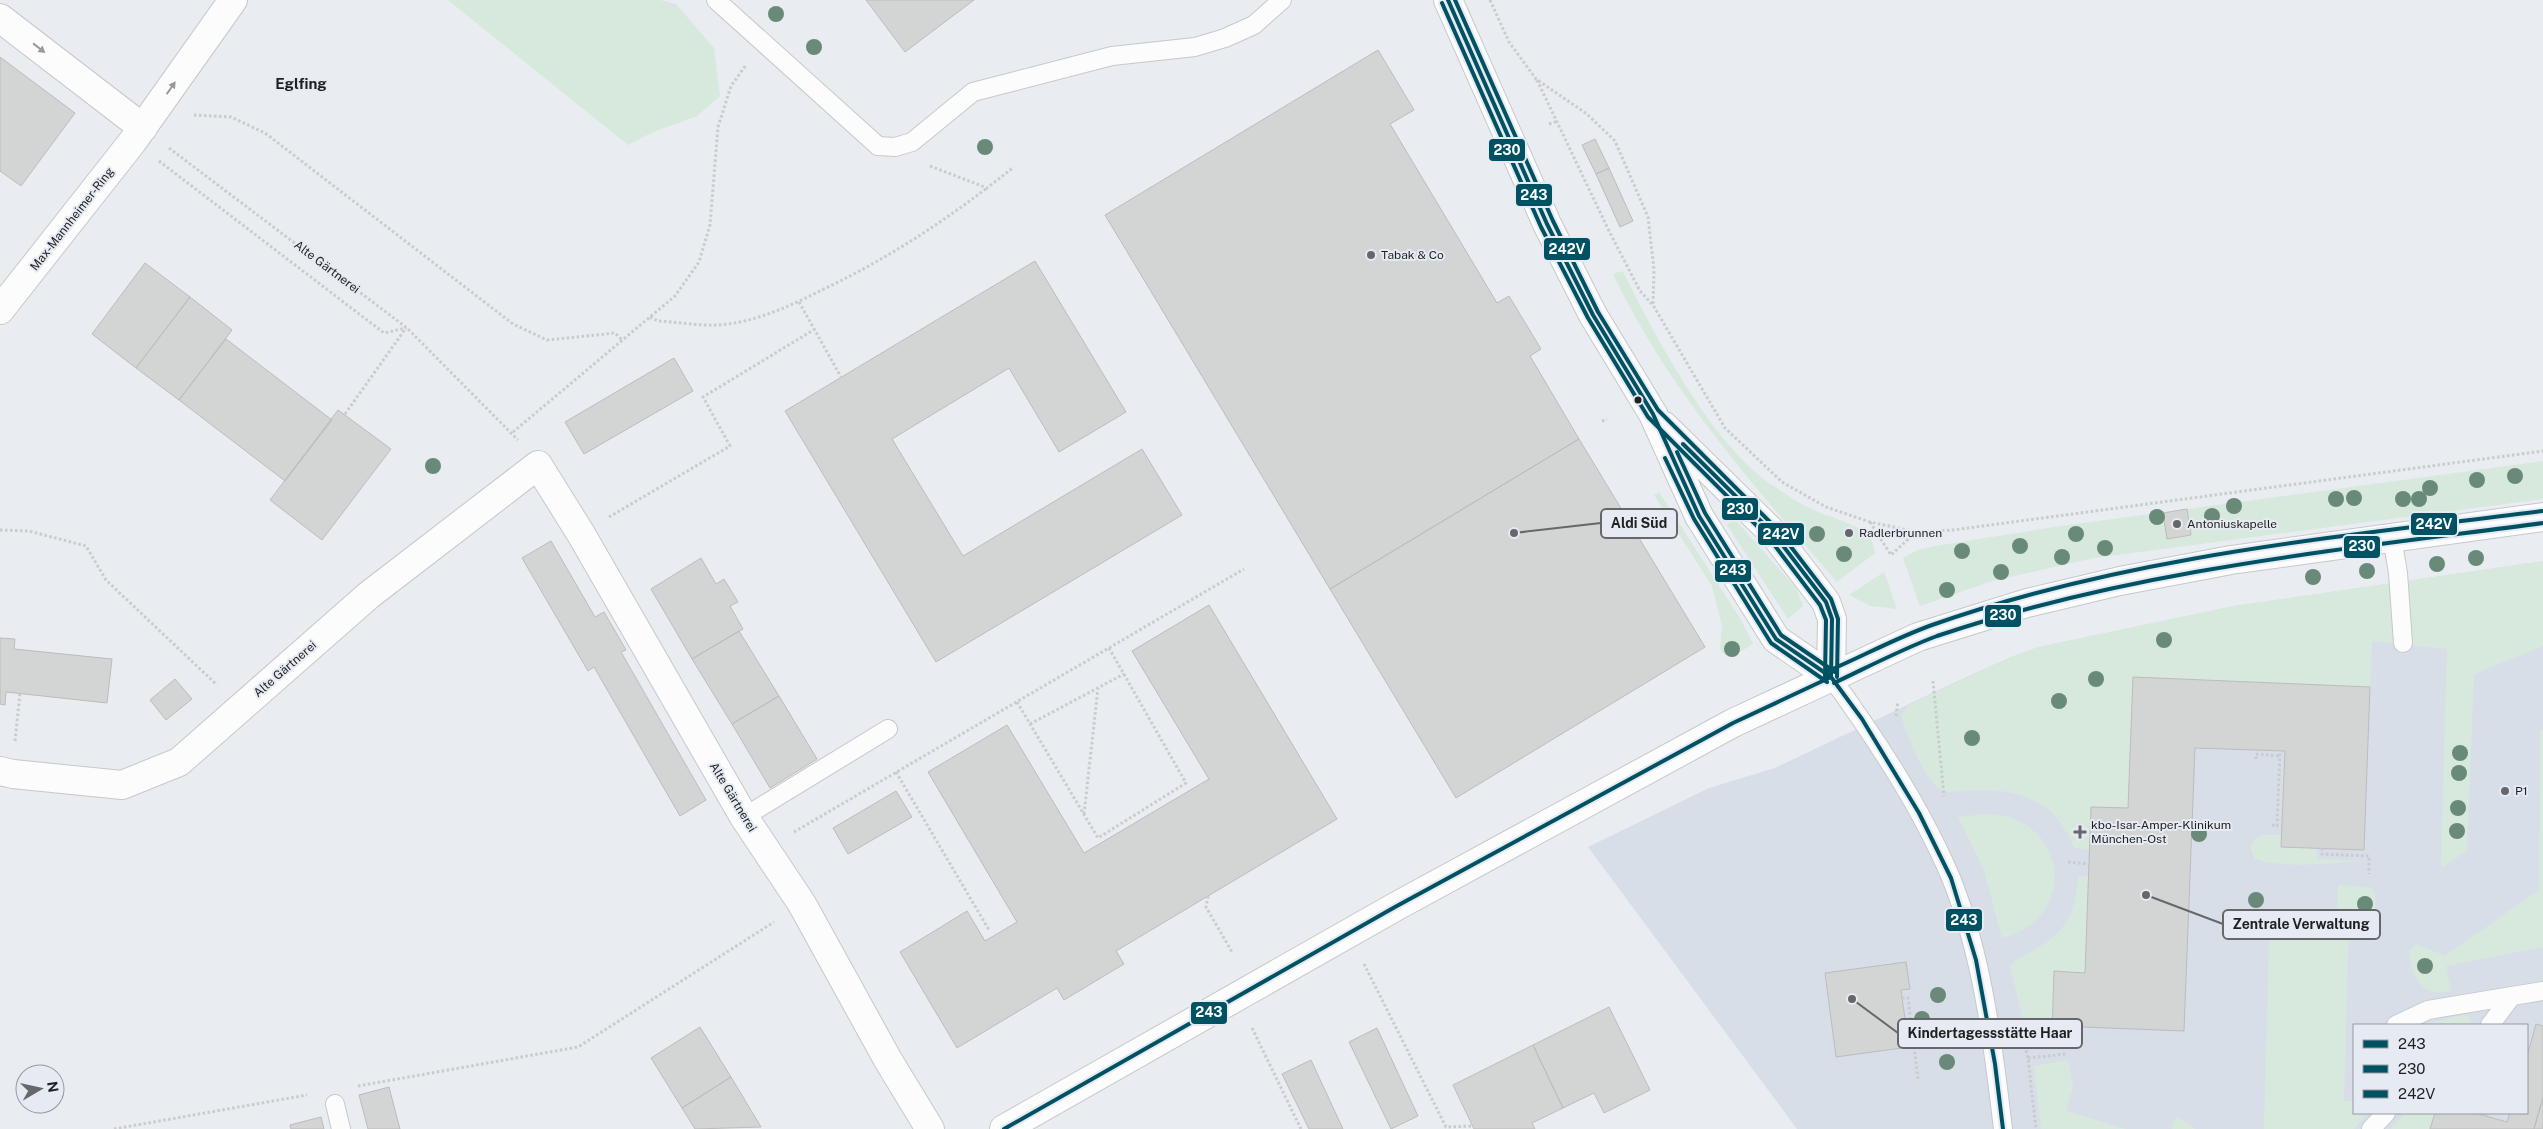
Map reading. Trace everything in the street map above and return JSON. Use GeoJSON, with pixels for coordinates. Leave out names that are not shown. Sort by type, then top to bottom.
{"type":"FeatureCollection","features":[{"type":"Feature","properties":{"kind":"street","name":"Max-Mannheimer-Ring"},"geometry":{"type":"LineString","coordinates":[[0,310],[138,134],[233,0]]}},
{"type":"Feature","properties":{"kind":"street"},"geometry":{"type":"LineString","coordinates":[[1448,0],[1551,232],[1593,315],[1653,414],[1699,516],[1776,639],[1831,677]]}},
{"type":"Feature","properties":{"kind":"street"},"geometry":{"type":"LineString","coordinates":[[0,18],[138,134]]}},
{"type":"Feature","properties":{"kind":"street"},"geometry":{"type":"LineString","coordinates":[[1653,414],[1774,534],[1826,602],[1832,619],[1831,677]]}},
{"type":"Feature","properties":{"kind":"street","name":"Alte Gärtnerei"},"geometry":{"type":"LineString","coordinates":[[6,773],[122,785],[179,762],[369,595],[538,465],[744,817],[802,904],[888,1060],[930,1129]]}},
{"type":"Feature","properties":{"kind":"street"},"geometry":{"type":"LineString","coordinates":[[1004,1129],[1395,907],[1733,723],[1934,631],[2026,603],[2120,581],[2232,560],[2543,517]]}},
{"type":"Feature","properties":{"kind":"lane"},"geometry":{"type":"LineString","coordinates":[[719,1],[878,146],[895,147],[912,142],[973,92],[1112,56],[1194,48],[1225,38],[1254,25],[1282,0]]}},
{"type":"Feature","properties":{"kind":"lane"},"geometry":{"type":"LineString","coordinates":[[2392,537],[2398,573],[2403,643]]}},
{"type":"Feature","properties":{"kind":"lane"},"geometry":{"type":"LineString","coordinates":[[1831,677],[1862,719],[1919,813],[1951,878],[1976,960],[1995,1064],[2003,1129]]}},
{"type":"Feature","properties":{"kind":"lane"},"geometry":{"type":"LineString","coordinates":[[744,817],[888,730]]}},
{"type":"Feature","properties":{"kind":"lane"},"geometry":{"type":"LineString","coordinates":[[2398,1024],[2428,1010],[2543,991]]}},
{"type":"Feature","properties":{"kind":"lane"},"geometry":{"type":"LineString","coordinates":[[2491,1024],[2512,996]]}},
{"type":"Feature","properties":{"kind":"lane"},"geometry":{"type":"LineString","coordinates":[[334,1104],[341,1129]]}},
{"type":"Feature","properties":{"kind":"lane"},"geometry":{"type":"LineString","coordinates":[[2371,1129],[2385,1114]]}},
{"type":"Feature","properties":{"kind":"path"},"geometry":{"type":"LineString","coordinates":[[1490,0],[1510,42],[1536,79],[1558,121],[1609,231],[1640,291],[1653,305],[1725,428],[1782,482],[1826,507],[1870,522],[1917,532],[1963,529],[2543,451]]}},
{"type":"Feature","properties":{"kind":"path"},"geometry":{"type":"LineString","coordinates":[[513,432],[675,296],[699,262],[710,225],[718,127],[731,86],[761,41]]}},
{"type":"Feature","properties":{"kind":"path"},"geometry":{"type":"LineString","coordinates":[[1536,79],[1587,114],[1615,141],[1648,217],[1654,270],[1653,305]]}},
{"type":"Feature","properties":{"kind":"path"},"geometry":{"type":"LineString","coordinates":[[407,328],[384,333],[138,134],[189,114],[231,117],[264,133],[513,324],[547,340],[614,333],[622,340]]}},
{"type":"Feature","properties":{"kind":"path"},"geometry":{"type":"LineString","coordinates":[[1549,124],[1558,121]]}},
{"type":"Feature","properties":{"kind":"path","name":"Alte Gärtnerei"},"geometry":{"type":"LineString","coordinates":[[138,134],[407,328],[513,432],[538,465]]}},
{"type":"Feature","properties":{"kind":"path"},"geometry":{"type":"LineString","coordinates":[[878,146],[987,188]]}},
{"type":"Feature","properties":{"kind":"path"},"geometry":{"type":"LineString","coordinates":[[650,317],[658,321],[718,325],[758,318],[799,302],[880,262],[935,227],[1014,167]]}},
{"type":"Feature","properties":{"kind":"path"},"geometry":{"type":"LineString","coordinates":[[799,302],[842,377]]}},
{"type":"Feature","properties":{"kind":"path"},"geometry":{"type":"LineString","coordinates":[[345,414],[407,328]]}},
{"type":"Feature","properties":{"kind":"path"},"geometry":{"type":"LineString","coordinates":[[580,534],[730,446],[703,397],[815,329]]}},
{"type":"Feature","properties":{"kind":"path"},"geometry":{"type":"LineString","coordinates":[[1602,421],[1607,419]]}},
{"type":"Feature","properties":{"kind":"path"},"geometry":{"type":"LineString","coordinates":[[1870,522],[1891,555],[1917,532]]}},
{"type":"Feature","properties":{"kind":"path"},"geometry":{"type":"LineString","coordinates":[[0,530],[29,531],[86,546],[106,580],[241,708]]}},
{"type":"Feature","properties":{"kind":"path"},"geometry":{"type":"LineString","coordinates":[[765,849],[1244,569]]}},
{"type":"Feature","properties":{"kind":"path"},"geometry":{"type":"LineString","coordinates":[[1017,702],[1098,838],[1186,782],[1109,648]]}},
{"type":"Feature","properties":{"kind":"path"},"geometry":{"type":"LineString","coordinates":[[1030,724],[1124,674]]}},
{"type":"Feature","properties":{"kind":"path"},"geometry":{"type":"LineString","coordinates":[[1933,681],[1944,804]]}},
{"type":"Feature","properties":{"kind":"path"},"geometry":{"type":"LineString","coordinates":[[1084,814],[1098,688]]}},
{"type":"Feature","properties":{"kind":"path"},"geometry":{"type":"LineString","coordinates":[[6,773],[20,693]]}},
{"type":"Feature","properties":{"kind":"path"},"geometry":{"type":"LineString","coordinates":[[2272,826],[2277,826],[2280,751]]}},
{"type":"Feature","properties":{"kind":"path"},"geometry":{"type":"LineString","coordinates":[[2256,759],[2256,754],[2280,756]]}},
{"type":"Feature","properties":{"kind":"path"},"geometry":{"type":"LineString","coordinates":[[896,772],[989,930]]}},
{"type":"Feature","properties":{"kind":"path"},"geometry":{"type":"LineString","coordinates":[[2322,848],[2322,854],[2369,856],[2369,874]]}},
{"type":"Feature","properties":{"kind":"path"},"geometry":{"type":"LineString","coordinates":[[2068,862],[2089,864]]}},
{"type":"Feature","properties":{"kind":"path"},"geometry":{"type":"LineString","coordinates":[[1208,896],[1206,907],[1232,952]]}},
{"type":"Feature","properties":{"kind":"path"},"geometry":{"type":"LineString","coordinates":[[350,1088],[578,1047],[802,904]]}},
{"type":"Feature","properties":{"kind":"path"},"geometry":{"type":"LineString","coordinates":[[1360,957],[1386,1004],[1446,1127],[1473,1126]]}},
{"type":"Feature","properties":{"kind":"path"},"geometry":{"type":"LineString","coordinates":[[1902,998],[1908,998],[1918,1079]]}},
{"type":"Feature","properties":{"kind":"path"},"geometry":{"type":"LineString","coordinates":[[1248,1021],[1301,1129]]}},
{"type":"Feature","properties":{"kind":"path"},"geometry":{"type":"LineString","coordinates":[[2028,1058],[2066,1054]]}},
{"type":"Feature","properties":{"kind":"path"},"geometry":{"type":"LineString","coordinates":[[114,1129],[312,1094]]}},
{"type":"Feature","properties":{"kind":"shaded area","name":"kbo-Isar-Amper-Klinikum München-Ost"},"geometry":{"type":"Polygon","coordinates":[[[2543,561],[2543,1129],[1797,1129],[1588,847],[1709,788],[1775,768],[1949,685],[2011,657],[2039,647],[2234,606],[2543,561]]]}},
{"type":"Feature","properties":{"kind":"green space"},"geometry":{"type":"Polygon","coordinates":[[[448,0],[660,0],[676,4],[714,48],[720,96],[697,116],[653,132],[628,145],[448,0]]]}},
{"type":"Feature","properties":{"kind":"green space"},"geometry":{"type":"Polygon","coordinates":[[[1623,271],[1668,357],[1707,417],[1728,444],[1750,467],[1772,485],[1807,507],[1870,535],[1875,553],[1837,582],[1744,473],[1686,397],[1635,317],[1613,274],[1623,271]]]}},
{"type":"Feature","properties":{"kind":"green space"},"geometry":{"type":"Polygon","coordinates":[[[2543,461],[2543,499],[2094,558],[1992,581],[1920,606],[1903,558],[1918,550],[1935,546],[2061,526],[2543,461]]]}},
{"type":"Feature","properties":{"kind":"green space"},"geometry":{"type":"Polygon","coordinates":[[[1659,492],[1741,620],[1753,644],[1733,656],[1725,655],[1720,649],[1722,626],[1712,586],[1654,495],[1659,492]]]}},
{"type":"Feature","properties":{"kind":"green space"},"geometry":{"type":"Polygon","coordinates":[[[1732,520],[1738,523],[1796,588],[1803,606],[1788,619],[1727,525],[1732,520]]]}},
{"type":"Feature","properties":{"kind":"green space"},"geometry":{"type":"Polygon","coordinates":[[[2543,561],[2543,646],[2474,674],[2467,851],[2441,868],[2447,649],[2372,641],[2370,687],[2133,678],[2128,808],[2091,807],[2090,850],[2074,848],[2067,832],[2058,819],[2035,801],[2007,792],[1974,790],[1952,792],[1940,789],[1934,784],[1922,766],[1911,744],[1901,715],[1909,705],[2011,657],[2039,647],[2234,606],[2543,561]]]}},
{"type":"Feature","properties":{"kind":"green space"},"geometry":{"type":"Polygon","coordinates":[[[1884,572],[1897,609],[1871,606],[1849,595],[1884,572]]]}},
{"type":"Feature","properties":{"kind":"green space"},"geometry":{"type":"Polygon","coordinates":[[[2543,730],[2543,947],[2446,966],[2451,991],[2434,992],[2428,990],[2418,981],[2412,969],[2410,950],[2416,944],[2445,956],[2539,890],[2540,731],[2543,730]]]}},
{"type":"Feature","properties":{"kind":"green space"},"geometry":{"type":"Polygon","coordinates":[[[1986,814],[2013,819],[2034,831],[2047,848],[2054,869],[2053,890],[2044,910],[2027,927],[2002,938],[1983,867],[1958,817],[1986,814]]]}},
{"type":"Feature","properties":{"kind":"green space"},"geometry":{"type":"Polygon","coordinates":[[[2264,835],[2282,835],[2317,848],[2317,859],[2364,861],[2294,865],[2255,859],[2251,847],[2252,844],[2256,839],[2264,835]]]}},
{"type":"Feature","properties":{"kind":"green space"},"geometry":{"type":"Polygon","coordinates":[[[2079,876],[2088,876],[2085,973],[2054,972],[2052,1032],[2055,1037],[2066,1042],[2066,1045],[2034,1049],[2029,1045],[2010,966],[2019,958],[2047,942],[2063,927],[2072,910],[2079,876]]]}},
{"type":"Feature","properties":{"kind":"green space"},"geometry":{"type":"Polygon","coordinates":[[[2338,885],[2372,888],[2375,896],[2376,913],[2349,912],[2344,1101],[2353,1101],[2353,1114],[2366,1114],[2354,1129],[2264,1129],[2270,910],[2337,912],[2338,885]]]}},
{"type":"Feature","properties":{"kind":"green space"},"geometry":{"type":"Polygon","coordinates":[[[2464,1015],[2469,1017],[2471,1024],[2425,1024],[2464,1015]]]}},
{"type":"Feature","properties":{"kind":"green space"},"geometry":{"type":"Polygon","coordinates":[[[2068,1060],[2073,1086],[2066,1111],[2126,1129],[2041,1129],[2034,1066],[2068,1060]]]}},
{"type":"Feature","properties":{"kind":"green space"},"geometry":{"type":"Polygon","coordinates":[[[2404,1114],[2435,1114],[2430,1129],[2391,1129],[2404,1114]]]}},
{"type":"Feature","properties":{"kind":"green space"},"geometry":{"type":"Polygon","coordinates":[[[2176,1116],[2193,1127],[2195,1129],[2172,1129],[2176,1116]]]}},
{"type":"Feature","properties":{"kind":"building"},"geometry":{"type":"Polygon","coordinates":[[[866,0],[974,0],[905,52],[866,0]]]}},
{"type":"Feature","properties":{"kind":"building"},"geometry":{"type":"Polygon","coordinates":[[[1378,50],[1414,110],[1390,124],[1497,303],[1509,296],[1541,349],[1530,356],[1579,439],[1330,589],[1105,215],[1378,50]]]}},
{"type":"Feature","properties":{"kind":"building"},"geometry":{"type":"Polygon","coordinates":[[[0,57],[75,113],[21,186],[0,171],[0,57]]]}},
{"type":"Feature","properties":{"kind":"building"},"geometry":{"type":"Polygon","coordinates":[[[1595,139],[1609,168],[1596,174],[1582,145],[1595,139]]]}},
{"type":"Feature","properties":{"kind":"building"},"geometry":{"type":"Polygon","coordinates":[[[1609,168],[1633,221],[1620,227],[1596,174],[1609,168]]]}},
{"type":"Feature","properties":{"kind":"building"},"geometry":{"type":"Polygon","coordinates":[[[1035,261],[1126,412],[1059,452],[1009,368],[892,439],[963,556],[1142,449],[1182,515],[936,662],[785,411],[1035,261]]]}},
{"type":"Feature","properties":{"kind":"building"},"geometry":{"type":"Polygon","coordinates":[[[145,263],[190,297],[136,368],[92,334],[145,263]]]}},
{"type":"Feature","properties":{"kind":"building"},"geometry":{"type":"Polygon","coordinates":[[[190,297],[232,330],[179,400],[136,368],[190,297]]]}},
{"type":"Feature","properties":{"kind":"building"},"geometry":{"type":"Polygon","coordinates":[[[226,339],[332,420],[285,481],[179,400],[226,339]]]}},
{"type":"Feature","properties":{"kind":"building"},"geometry":{"type":"Polygon","coordinates":[[[674,358],[693,391],[584,454],[565,422],[674,358]]]}},
{"type":"Feature","properties":{"kind":"building"},"geometry":{"type":"Polygon","coordinates":[[[338,410],[391,449],[322,540],[270,500],[338,410]]]}},
{"type":"Feature","properties":{"kind":"building"},"geometry":{"type":"Polygon","coordinates":[[[1579,439],[1705,647],[1456,798],[1330,589],[1579,439]]]}},
{"type":"Feature","properties":{"kind":"building","name":"Antoniuskapelle"},"geometry":{"type":"Polygon","coordinates":[[[2187,509],[2191,535],[2167,539],[2163,513],[2187,509]]]}},
{"type":"Feature","properties":{"kind":"building"},"geometry":{"type":"Polygon","coordinates":[[[551,541],[595,617],[604,612],[626,650],[621,652],[706,800],[680,816],[594,667],[588,671],[522,558],[551,541]]]}},
{"type":"Feature","properties":{"kind":"building"},"geometry":{"type":"Polygon","coordinates":[[[701,558],[716,584],[724,579],[738,602],[730,606],[743,629],[692,659],[651,589],[701,558]]]}},
{"type":"Feature","properties":{"kind":"building"},"geometry":{"type":"Polygon","coordinates":[[[1209,605],[1337,819],[1116,951],[1124,964],[1064,1000],[1057,988],[957,1048],[900,952],[967,911],[985,941],[1017,922],[928,772],[1007,725],[1084,853],[1209,779],[1132,651],[1209,605]]]}},
{"type":"Feature","properties":{"kind":"building"},"geometry":{"type":"Polygon","coordinates":[[[739,631],[779,696],[732,724],[692,659],[739,631]]]}},
{"type":"Feature","properties":{"kind":"building"},"geometry":{"type":"Polygon","coordinates":[[[0,638],[15,639],[14,649],[112,659],[107,703],[6,692],[5,705],[0,704],[0,638]]]}},
{"type":"Feature","properties":{"kind":"building"},"geometry":{"type":"Polygon","coordinates":[[[2133,677],[2370,687],[2364,850],[2281,847],[2285,751],[2195,748],[2184,1031],[2082,1027],[2077,1038],[2066,1042],[2055,1037],[2052,1032],[2054,971],[2085,973],[2091,807],[2128,808],[2133,677]]]}},
{"type":"Feature","properties":{"kind":"building"},"geometry":{"type":"Polygon","coordinates":[[[175,679],[192,699],[166,720],[150,700],[175,679]]]}},
{"type":"Feature","properties":{"kind":"building"},"geometry":{"type":"Polygon","coordinates":[[[779,696],[817,759],[770,788],[732,724],[779,696]]]}},
{"type":"Feature","properties":{"kind":"building"},"geometry":{"type":"Polygon","coordinates":[[[896,791],[912,817],[848,854],[833,828],[896,791]]]}},
{"type":"Feature","properties":{"kind":"building"},"geometry":{"type":"Polygon","coordinates":[[[1906,962],[1910,989],[1901,990],[1909,1047],[1836,1057],[1825,973],[1906,962]]]}},
{"type":"Feature","properties":{"kind":"building"},"geometry":{"type":"Polygon","coordinates":[[[1609,1007],[1650,1090],[1604,1113],[1594,1093],[1563,1108],[1533,1045],[1609,1007]]]}},
{"type":"Feature","properties":{"kind":"building"},"geometry":{"type":"Polygon","coordinates":[[[2536,1024],[2543,1026],[2543,1097],[2534,1129],[2430,1129],[2435,1114],[2479,1114],[2507,1122],[2510,1114],[2528,1114],[2528,1052],[2536,1024]]]}},
{"type":"Feature","properties":{"kind":"building"},"geometry":{"type":"Polygon","coordinates":[[[700,1027],[731,1077],[682,1108],[651,1058],[700,1027]]]}},
{"type":"Feature","properties":{"kind":"building"},"geometry":{"type":"Polygon","coordinates":[[[1377,1028],[1418,1116],[1391,1129],[1349,1042],[1377,1028]]]}},
{"type":"Feature","properties":{"kind":"building"},"geometry":{"type":"Polygon","coordinates":[[[1533,1045],[1563,1108],[1532,1123],[1535,1129],[1474,1129],[1453,1085],[1533,1045]]]}},
{"type":"Feature","properties":{"kind":"building"},"geometry":{"type":"Polygon","coordinates":[[[1311,1060],[1343,1129],[1309,1129],[1282,1074],[1311,1060]]]}},
{"type":"Feature","properties":{"kind":"building"},"geometry":{"type":"Polygon","coordinates":[[[731,1077],[761,1127],[695,1129],[682,1108],[731,1077]]]}},
{"type":"Feature","properties":{"kind":"building"},"geometry":{"type":"Polygon","coordinates":[[[389,1087],[400,1129],[368,1129],[359,1095],[389,1087]]]}},
{"type":"Feature","properties":{"kind":"building"},"geometry":{"type":"Polygon","coordinates":[[[2543,1097],[2543,1129],[2534,1129],[2543,1097]]]}},
{"type":"Feature","properties":{"kind":"building"},"geometry":{"type":"Polygon","coordinates":[[[321,1117],[324,1129],[291,1129],[290,1125],[321,1117]]]}},
{"type":"Feature","properties":{"kind":"transit line","name":"243"},"geometry":{"type":"LineString","coordinates":[[1448,0],[1547,224],[1593,315],[1653,414],[1699,516],[1776,639],[1831,677],[1862,719],[1919,813],[1951,878],[1976,960],[1995,1064],[2003,1129]]}},
{"type":"Feature","properties":{"kind":"transit line","name":"242V"},"geometry":{"type":"LineString","coordinates":[[1455,0],[1553,221],[1598,312],[1658,410],[1778,530],[1831,599],[1838,619],[1837,677]]}},
{"type":"Feature","properties":{"kind":"transit line","name":"230"},"geometry":{"type":"LineString","coordinates":[[1442,3],[1541,227],[1588,318],[1648,417],[1769,538],[1820,605],[1826,620],[1825,677]]}},
{"type":"Feature","properties":{"kind":"transit line","name":"243"},"geometry":{"type":"LineString","coordinates":[[1683,444],[1774,534],[1826,602],[1832,619],[1831,677]]}},
{"type":"Feature","properties":{"kind":"transit line","name":"242V"},"geometry":{"type":"LineString","coordinates":[[1677,452],[1705,513],[1781,635],[1835,672]]}},
{"type":"Feature","properties":{"kind":"transit line","name":"230"},"geometry":{"type":"LineString","coordinates":[[1665,458],[1694,519],[1771,643],[1827,682]]}},
{"type":"Feature","properties":{"kind":"transit line","name":"242V"},"geometry":{"type":"LineString","coordinates":[[1828,671],[1932,625],[2006,601],[2081,582],[2157,565],[2311,540],[2542,511]]}},
{"type":"Feature","properties":{"kind":"transit line","name":"230"},"geometry":{"type":"LineString","coordinates":[[1834,683],[1898,652],[1937,636],[2011,613],[2086,594],[2161,578],[2313,553],[2543,523]]}},
{"type":"Feature","properties":{"kind":"transit line","name":"243"},"geometry":{"type":"LineString","coordinates":[[1004,1129],[1395,907],[1733,723],[1831,677]]}},
{"type":"Feature","properties":{"kind":"place","name":"Tabak & Co"},"geometry":{"type":"Point","coordinates":[1371,255]}},
{"type":"Feature","properties":{"kind":"place","name":"Antoniuskapelle"},"geometry":{"type":"Point","coordinates":[2177,524]}},
{"type":"Feature","properties":{"kind":"place","name":"Aldi Süd"},"geometry":{"type":"Point","coordinates":[1514,533]}},
{"type":"Feature","properties":{"kind":"place","name":"Radlerbrunnen"},"geometry":{"type":"Point","coordinates":[1849,533]}},
{"type":"Feature","properties":{"kind":"place","name":"P1"},"geometry":{"type":"Point","coordinates":[2505,791]}},
{"type":"Feature","properties":{"kind":"place","name":"kbo-Isar-Amper-Klinikum München-Ost"},"geometry":{"type":"Point","coordinates":[2080,832]}},
{"type":"Feature","properties":{"kind":"place","name":"Zentrale Verwaltung"},"geometry":{"type":"Point","coordinates":[2146,895]}},
{"type":"Feature","properties":{"kind":"place","name":"Kindertagessstätte Haar"},"geometry":{"type":"Point","coordinates":[1852,999]}},
{"type":"Feature","properties":{"kind":"district","name":"Eglfing"},"geometry":{"type":"Point","coordinates":[301,84]}}]}
